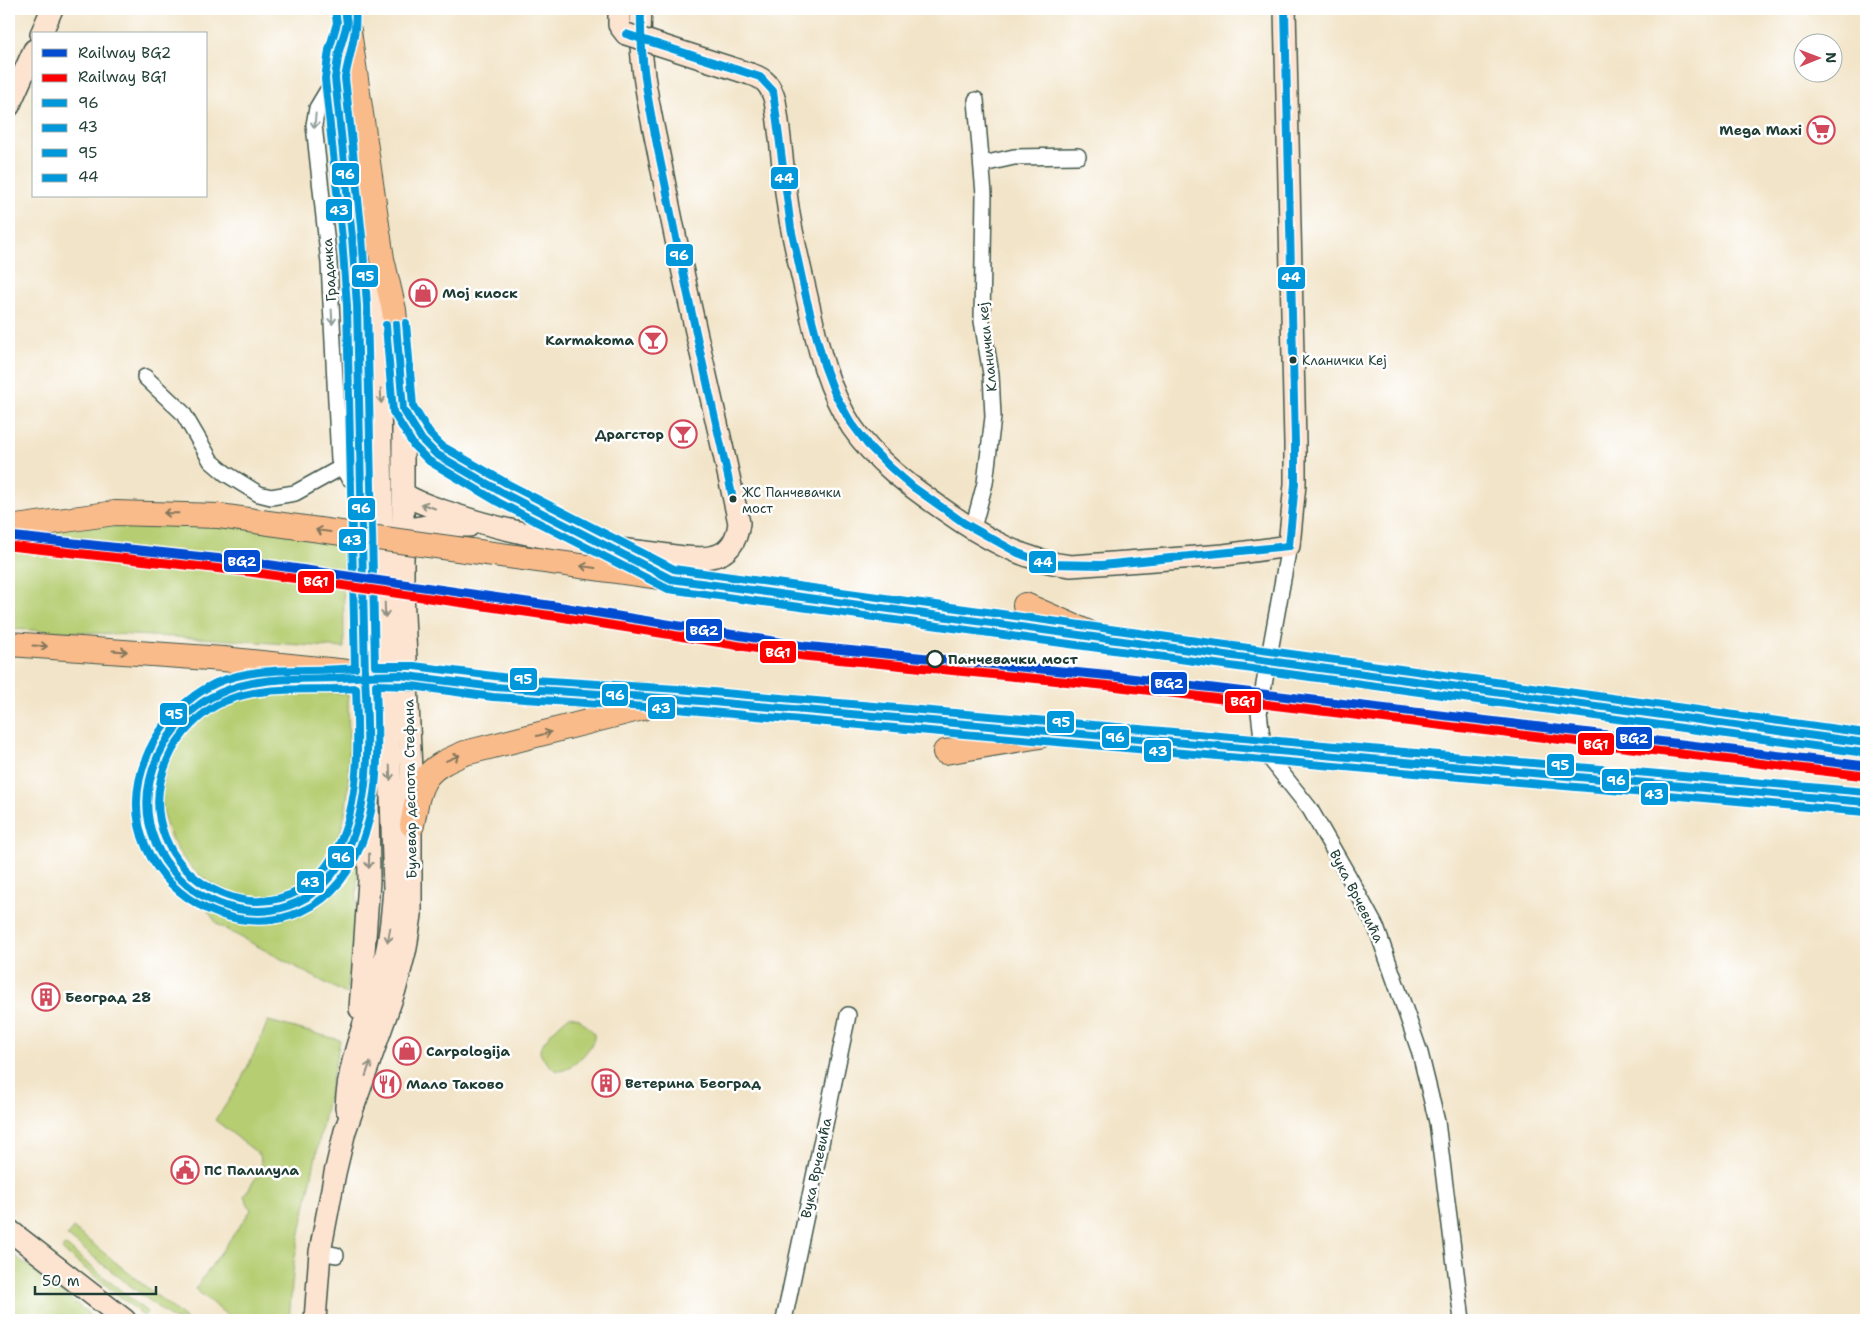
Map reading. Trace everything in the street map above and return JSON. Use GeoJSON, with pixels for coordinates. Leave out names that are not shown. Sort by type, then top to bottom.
{"type":"FeatureCollection","features":[{"type":"Feature","properties":{"kind":"main road"},"geometry":{"type":"LineString","coordinates":[[42,32],[52,9]]}},
{"type":"Feature","properties":{"kind":"main road"},"geometry":{"type":"LineString","coordinates":[[619,9],[619,25],[626,34],[750,74],[765,80],[773,90],[791,226],[813,323],[832,390],[853,428],[878,457],[919,492],[973,528],[1032,560],[1071,566],[1224,555],[1289,546],[1295,484],[1295,443],[1285,9]]}},
{"type":"Feature","properties":{"kind":"main road"},"geometry":{"type":"LineString","coordinates":[[404,494],[416,502],[487,526],[535,536],[691,557],[711,557],[719,554],[735,541],[739,523],[669,205],[652,116],[640,44],[641,9]]}},
{"type":"Feature","properties":{"kind":"main road"},"geometry":{"type":"LineString","coordinates":[[346,17],[335,78],[354,253],[369,881],[358,1043]]}},
{"type":"Feature","properties":{"kind":"main road","name":"Булевар деспота Стефана"},"geometry":{"type":"LineString","coordinates":[[346,17],[382,260],[394,310],[403,410],[404,592],[412,825],[411,915],[406,948],[393,996],[346,1131]]}},
{"type":"Feature","properties":{"kind":"main road"},"geometry":{"type":"LineString","coordinates":[[9,106],[32,54]]}},
{"type":"Feature","properties":{"kind":"main road","name":"Булевар деспота Стефана"},"geometry":{"type":"LineString","coordinates":[[315,1320],[328,1254],[346,1131],[348,1084],[358,1043],[386,952],[394,889],[383,550],[383,461],[378,311],[382,260]]}},
{"type":"Feature","properties":{"kind":"main road"},"geometry":{"type":"LineString","coordinates":[[403,410],[422,440],[436,454],[502,494],[671,579]]}},
{"type":"Feature","properties":{"kind":"main road"},"geometry":{"type":"LineString","coordinates":[[9,528],[115,513],[219,516],[914,614],[1866,743]]}},
{"type":"Feature","properties":{"kind":"main road"},"geometry":{"type":"LineString","coordinates":[[404,530],[426,526],[487,526]]}},
{"type":"Feature","properties":{"kind":"main road"},"geometry":{"type":"LineString","coordinates":[[1025,605],[1099,638]]}},
{"type":"Feature","properties":{"kind":"main road"},"geometry":{"type":"LineString","coordinates":[[9,644],[223,659],[493,687],[677,699],[1523,774],[1866,802]]}},
{"type":"Feature","properties":{"kind":"main road"},"geometry":{"type":"LineString","coordinates":[[366,777],[356,829],[349,848],[333,871],[309,894],[286,907],[253,911],[216,904],[199,895],[171,870],[159,849],[148,811],[148,793],[156,758],[165,742],[202,703],[228,690],[266,680],[344,679],[386,675]]}},
{"type":"Feature","properties":{"kind":"main road"},"geometry":{"type":"LineString","coordinates":[[412,825],[416,801],[429,773],[450,759],[677,699]]}},
{"type":"Feature","properties":{"kind":"main road"},"geometry":{"type":"LineString","coordinates":[[945,752],[1060,733]]}},
{"type":"Feature","properties":{"kind":"main road"},"geometry":{"type":"LineString","coordinates":[[9,1230],[125,1320]]}},
{"type":"Feature","properties":{"kind":"street","name":"Градачка"},"geometry":{"type":"LineString","coordinates":[[335,78],[317,108],[314,125],[329,263],[338,443],[342,468]]}},
{"type":"Feature","properties":{"kind":"street","name":"Кланички кеј"},"geometry":{"type":"LineString","coordinates":[[973,528],[985,483],[993,417],[991,374],[982,320],[983,164],[976,100]]}},
{"type":"Feature","properties":{"kind":"street"},"geometry":{"type":"LineString","coordinates":[[983,164],[1014,158],[1078,156]]}},
{"type":"Feature","properties":{"kind":"street"},"geometry":{"type":"LineString","coordinates":[[145,377],[183,412],[211,461],[225,473],[259,494],[271,496],[295,493],[342,468],[361,489]]}},
{"type":"Feature","properties":{"kind":"street","name":"Вука Врчевића"},"geometry":{"type":"LineString","coordinates":[[1289,546],[1259,712],[1263,746],[1272,761],[1310,809],[1349,878],[1376,927],[1399,990],[1420,1053],[1437,1122],[1462,1320]]}},
{"type":"Feature","properties":{"kind":"street","name":"Вука Врчевића"},"geometry":{"type":"LineString","coordinates":[[784,1320],[848,1015]]}},
{"type":"Feature","properties":{"kind":"green space"},"geometry":{"type":"Polygon","coordinates":[[[100,516],[343,533],[344,648],[216,639],[9,629],[9,532],[100,516]]]}},
{"type":"Feature","properties":{"kind":"green space"},"geometry":{"type":"Polygon","coordinates":[[[297,689],[348,694],[348,791],[341,829],[335,847],[326,863],[313,877],[306,883],[289,891],[280,894],[249,896],[220,888],[197,872],[178,850],[166,824],[161,796],[165,766],[179,738],[219,707],[256,693],[297,689]]]}},
{"type":"Feature","properties":{"kind":"green space"},"geometry":{"type":"Polygon","coordinates":[[[358,854],[356,924],[346,994],[218,925],[208,911],[255,917],[358,854]]]}},
{"type":"Feature","properties":{"kind":"green space"},"geometry":{"type":"Polygon","coordinates":[[[570,1016],[583,1022],[592,1031],[594,1034],[593,1042],[573,1065],[561,1071],[556,1070],[543,1059],[540,1053],[541,1046],[558,1026],[570,1016]]]}},
{"type":"Feature","properties":{"kind":"green space"},"geometry":{"type":"Polygon","coordinates":[[[268,1021],[340,1040],[294,1262],[289,1320],[233,1320],[195,1289],[251,1210],[244,1196],[262,1168],[260,1155],[215,1120],[245,1073],[268,1021]]]}},
{"type":"Feature","properties":{"kind":"green space"},"geometry":{"type":"Polygon","coordinates":[[[73,1228],[187,1320],[174,1320],[67,1236],[73,1228]]]}},
{"type":"Feature","properties":{"kind":"green space"},"geometry":{"type":"Polygon","coordinates":[[[65,1245],[147,1312],[144,1316],[66,1253],[62,1249],[65,1245]]]}},
{"type":"Feature","properties":{"kind":"green space"},"geometry":{"type":"Polygon","coordinates":[[[9,1251],[87,1312],[92,1320],[9,1320],[9,1251]]]}},
{"type":"Feature","properties":{"kind":"rail line","name":"BG2"},"geometry":{"type":"LineString","coordinates":[[9,536],[251,562],[562,607],[804,646],[1113,676],[1866,766]]}},
{"type":"Feature","properties":{"kind":"rail line","name":"BG1"},"geometry":{"type":"LineString","coordinates":[[9,546],[250,572],[560,617],[803,656],[1112,686],[1865,776]]}},
{"type":"Feature","properties":{"kind":"transit line","name":"96"},"geometry":{"type":"LineString","coordinates":[[345,9],[347,24],[339,51],[335,78],[352,237],[357,306],[365,676]]}},
{"type":"Feature","properties":{"kind":"transit line","name":"95"},"geometry":{"type":"LineString","coordinates":[[355,9],[354,35],[345,78],[362,236],[367,305],[375,666],[414,666],[518,679],[678,689],[1866,792]]}},
{"type":"Feature","properties":{"kind":"transit line","name":"96"},"geometry":{"type":"LineString","coordinates":[[641,9],[642,54],[652,122],[733,499]]}},
{"type":"Feature","properties":{"kind":"transit line","name":"44"},"geometry":{"type":"LineString","coordinates":[[1285,9],[1295,443],[1295,484],[1289,546]]}},
{"type":"Feature","properties":{"kind":"transit line","name":"43"},"geometry":{"type":"LineString","coordinates":[[335,10],[337,23],[329,50],[325,79],[342,238],[347,306],[355,668]]}},
{"type":"Feature","properties":{"kind":"transit line","name":"44"},"geometry":{"type":"LineString","coordinates":[[626,34],[760,77],[773,91],[791,228],[806,297],[824,365],[835,394],[850,421],[868,445],[913,487],[964,523],[1018,553],[1047,564],[1102,565],[1289,546]]}},
{"type":"Feature","properties":{"kind":"transit line","name":"95"},"geometry":{"type":"LineString","coordinates":[[406,323],[413,406],[430,434],[442,446],[508,484],[674,569],[1866,733]]}},
{"type":"Feature","properties":{"kind":"transit line","name":"96"},"geometry":{"type":"LineString","coordinates":[[396,324],[403,409],[422,440],[436,454],[503,493],[671,579],[1866,743]]}},
{"type":"Feature","properties":{"kind":"transit line","name":"43"},"geometry":{"type":"LineString","coordinates":[[386,325],[393,412],[414,446],[429,461],[498,502],[668,589],[1865,753]]}},
{"type":"Feature","properties":{"kind":"transit line","name":"95"},"geometry":{"type":"LineString","coordinates":[[355,668],[267,671],[233,677],[206,688],[186,703],[169,720],[154,740],[149,751],[137,802],[146,847],[171,884],[207,909],[249,920],[291,915],[330,892],[360,847],[372,808],[377,768],[376,685]]}},
{"type":"Feature","properties":{"kind":"transit line","name":"96"},"geometry":{"type":"LineString","coordinates":[[365,676],[400,675],[494,687],[677,699],[1866,802]]}},
{"type":"Feature","properties":{"kind":"transit line","name":"96"},"geometry":{"type":"LineString","coordinates":[[365,676],[367,761],[362,804],[350,844],[322,885],[287,906],[248,911],[210,900],[178,876],[156,843],[147,802],[158,756],[169,737],[183,719],[210,698],[237,686],[273,680],[365,676]]}},
{"type":"Feature","properties":{"kind":"transit line","name":"43"},"geometry":{"type":"LineString","coordinates":[[376,685],[412,686],[493,697],[676,709],[1865,812]]}},
{"type":"Feature","properties":{"kind":"transit line","name":"43"},"geometry":{"type":"LineString","coordinates":[[356,688],[357,749],[351,809],[338,847],[312,881],[280,898],[246,900],[212,889],[184,868],[165,837],[158,800],[168,759],[178,741],[191,725],[216,705],[257,692],[356,688]]}},
{"type":"Feature","properties":{"kind":"place","name":"Mega Maxi"},"geometry":{"type":"Point","coordinates":[1821,130]}},
{"type":"Feature","properties":{"kind":"place","name":"Мој киоск"},"geometry":{"type":"Point","coordinates":[423,293]}},
{"type":"Feature","properties":{"kind":"place","name":"Karmakoma"},"geometry":{"type":"Point","coordinates":[653,340]}},
{"type":"Feature","properties":{"kind":"place","name":"Кланички Кеј"},"geometry":{"type":"Point","coordinates":[1293,360]}},
{"type":"Feature","properties":{"kind":"place","name":"Драгстор"},"geometry":{"type":"Point","coordinates":[683,434]}},
{"type":"Feature","properties":{"kind":"place","name":"ЖС Панчевачки мост"},"geometry":{"type":"Point","coordinates":[733,499]}},
{"type":"Feature","properties":{"kind":"place","name":"Панчевачки мост"},"geometry":{"type":"Point","coordinates":[935,659]}},
{"type":"Feature","properties":{"kind":"place","name":"Београд 28"},"geometry":{"type":"Point","coordinates":[46,997]}},
{"type":"Feature","properties":{"kind":"place","name":"Carpologija"},"geometry":{"type":"Point","coordinates":[407,1051]}},
{"type":"Feature","properties":{"kind":"place","name":"Ветерина Београд"},"geometry":{"type":"Point","coordinates":[606,1083]}},
{"type":"Feature","properties":{"kind":"place","name":"Мало Таково"},"geometry":{"type":"Point","coordinates":[387,1084]}},
{"type":"Feature","properties":{"kind":"place","name":"ПС Палилула"},"geometry":{"type":"Point","coordinates":[185,1170]}}]}
